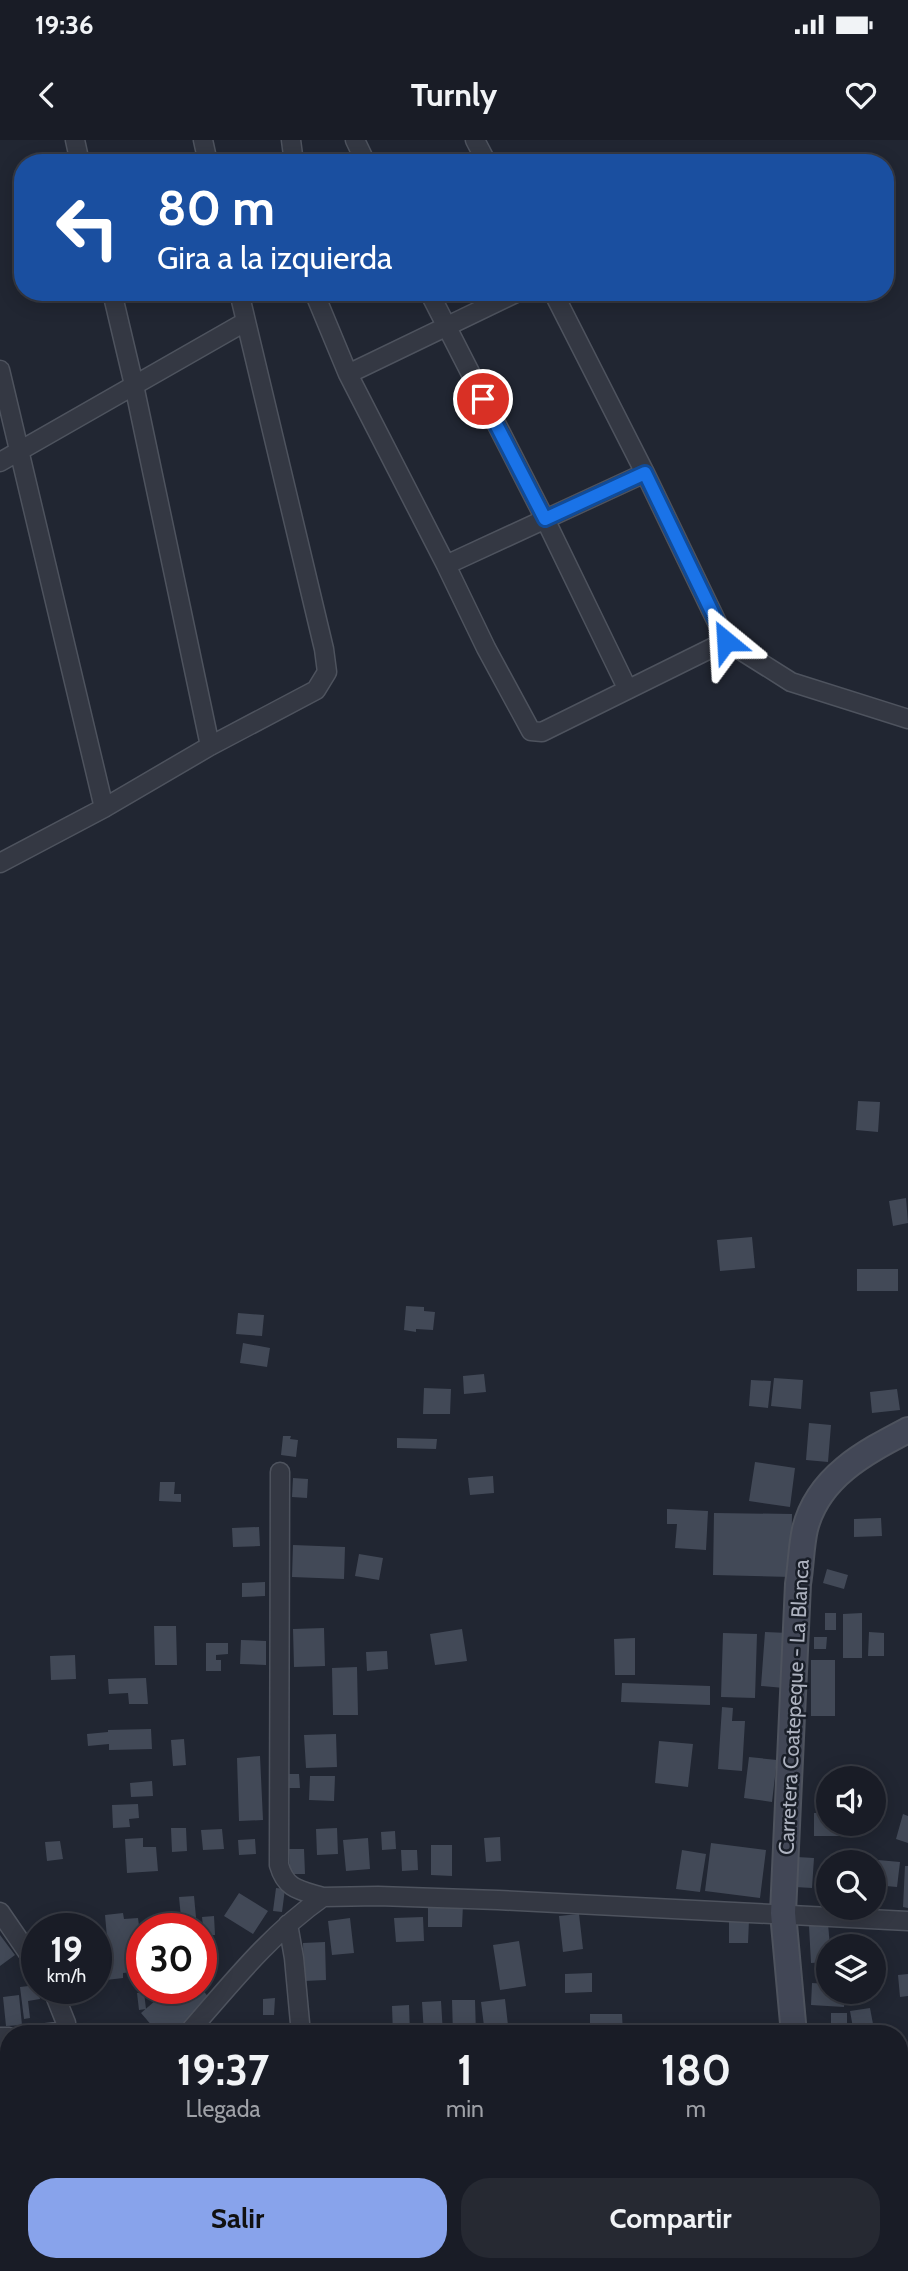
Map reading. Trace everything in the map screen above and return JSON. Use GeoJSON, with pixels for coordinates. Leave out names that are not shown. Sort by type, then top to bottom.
{"type":"FeatureCollection","features":[{"type":"Feature","properties":{"kind":"main road","name":"Carretera Coatepeque - La Blanca"},"geometry":{"type":"LineString","coordinates":[[793,2025],[783,1913],[799,1584],[805,1530],[819,1498],[840,1471],[867,1451],[908,1430]]}},
{"type":"Feature","properties":{"kind":"street"},"geometry":{"type":"LineString","coordinates":[[114,301],[210,746]]}},
{"type":"Feature","properties":{"kind":"street"},"geometry":{"type":"LineString","coordinates":[[0,863],[316,690],[327,671],[241,301]]}},
{"type":"Feature","properties":{"kind":"street"},"geometry":{"type":"LineString","coordinates":[[318,301],[348,374],[486,649],[531,732],[542,732],[726,641]]}},
{"type":"Feature","properties":{"kind":"street"},"geometry":{"type":"LineString","coordinates":[[433,301],[545,519],[627,688]]}},
{"type":"Feature","properties":{"kind":"street"},"geometry":{"type":"LineString","coordinates":[[348,374],[499,301]]}},
{"type":"Feature","properties":{"kind":"street"},"geometry":{"type":"LineString","coordinates":[[558,301],[726,641],[792,682],[908,719]]}},
{"type":"Feature","properties":{"kind":"street"},"geometry":{"type":"LineString","coordinates":[[0,462],[246,322]]}},
{"type":"Feature","properties":{"kind":"street"},"geometry":{"type":"LineString","coordinates":[[0,370],[104,808]]}},
{"type":"Feature","properties":{"kind":"street"},"geometry":{"type":"LineString","coordinates":[[446,565],[645,473]]}},
{"type":"Feature","properties":{"kind":"street"},"geometry":{"type":"LineString","coordinates":[[280,1472],[279,1865],[283,1879],[290,1885],[324,1897],[485,1899],[908,1921]]}},
{"type":"Feature","properties":{"kind":"street"},"geometry":{"type":"LineString","coordinates":[[195,2025],[262,1947],[324,1897]]}},
{"type":"Feature","properties":{"kind":"street"},"geometry":{"type":"LineString","coordinates":[[0,1912],[21,1943]]}},
{"type":"Feature","properties":{"kind":"street"},"geometry":{"type":"LineString","coordinates":[[288,1924],[295,1958],[300,2025]]}},
{"type":"Feature","properties":{"kind":"street"},"geometry":{"type":"LineString","coordinates":[[58,2004],[66,2025]]}},
{"type":"Feature","properties":{"kind":"building"},"geometry":{"type":"Polygon","coordinates":[[[858,1101],[880,1102],[878,1132],[856,1130],[858,1101]]]}},
{"type":"Feature","properties":{"kind":"building"},"geometry":{"type":"Polygon","coordinates":[[[906,1198],[908,1223],[893,1226],[889,1201],[906,1198]]]}},
{"type":"Feature","properties":{"kind":"building"},"geometry":{"type":"Polygon","coordinates":[[[752,1237],[755,1268],[720,1271],[717,1240],[752,1237]]]}},
{"type":"Feature","properties":{"kind":"building"},"geometry":{"type":"Polygon","coordinates":[[[857,1269],[898,1269],[898,1291],[857,1291],[857,1269]]]}},
{"type":"Feature","properties":{"kind":"building"},"geometry":{"type":"Polygon","coordinates":[[[406,1306],[424,1307],[424,1311],[435,1312],[433,1330],[404,1330],[406,1306]]]}},
{"type":"Feature","properties":{"kind":"building"},"geometry":{"type":"Polygon","coordinates":[[[238,1313],[264,1315],[262,1336],[236,1334],[238,1313]]]}},
{"type":"Feature","properties":{"kind":"building"},"geometry":{"type":"Polygon","coordinates":[[[243,1343],[270,1348],[267,1367],[240,1363],[243,1343]]]}},
{"type":"Feature","properties":{"kind":"building"},"geometry":{"type":"Polygon","coordinates":[[[484,1374],[486,1392],[464,1394],[463,1376],[484,1374]]]}},
{"type":"Feature","properties":{"kind":"building"},"geometry":{"type":"Polygon","coordinates":[[[774,1378],[803,1380],[801,1409],[771,1406],[774,1378]]]}},
{"type":"Feature","properties":{"kind":"building"},"geometry":{"type":"Polygon","coordinates":[[[751,1380],[771,1381],[768,1408],[749,1406],[751,1380]]]}},
{"type":"Feature","properties":{"kind":"building"},"geometry":{"type":"Polygon","coordinates":[[[424,1388],[451,1389],[450,1414],[423,1414],[424,1388]]]}},
{"type":"Feature","properties":{"kind":"building"},"geometry":{"type":"Polygon","coordinates":[[[897,1389],[900,1410],[872,1413],[870,1392],[897,1389]]]}},
{"type":"Feature","properties":{"kind":"building"},"geometry":{"type":"Polygon","coordinates":[[[809,1423],[831,1425],[828,1462],[806,1460],[809,1423]]]}},
{"type":"Feature","properties":{"kind":"building"},"geometry":{"type":"Polygon","coordinates":[[[283,1436],[298,1440],[296,1457],[281,1455],[283,1436]]]}},
{"type":"Feature","properties":{"kind":"building"},"geometry":{"type":"Polygon","coordinates":[[[397,1438],[437,1439],[436,1449],[397,1448],[397,1438]]]}},
{"type":"Feature","properties":{"kind":"building"},"geometry":{"type":"Polygon","coordinates":[[[755,1462],[795,1468],[790,1507],[749,1501],[755,1462]]]}},
{"type":"Feature","properties":{"kind":"building"},"geometry":{"type":"Polygon","coordinates":[[[493,1476],[494,1493],[470,1495],[468,1478],[493,1476]]]}},
{"type":"Feature","properties":{"kind":"building"},"geometry":{"type":"Polygon","coordinates":[[[293,1478],[308,1479],[307,1498],[292,1497],[293,1478]]]}},
{"type":"Feature","properties":{"kind":"building"},"geometry":{"type":"Polygon","coordinates":[[[160,1482],[175,1482],[174,1494],[181,1494],[181,1502],[159,1501],[160,1482]]]}},
{"type":"Feature","properties":{"kind":"building"},"geometry":{"type":"Polygon","coordinates":[[[667,1509],[708,1511],[706,1550],[675,1548],[677,1524],[667,1524],[667,1509]]]}},
{"type":"Feature","properties":{"kind":"building"},"geometry":{"type":"Polygon","coordinates":[[[714,1513],[792,1514],[791,1577],[713,1575],[714,1513]]]}},
{"type":"Feature","properties":{"kind":"building"},"geometry":{"type":"Polygon","coordinates":[[[881,1518],[882,1536],[854,1537],[854,1519],[881,1518]]]}},
{"type":"Feature","properties":{"kind":"building"},"geometry":{"type":"Polygon","coordinates":[[[259,1527],[260,1546],[233,1547],[232,1528],[259,1527]]]}},
{"type":"Feature","properties":{"kind":"building"},"geometry":{"type":"Polygon","coordinates":[[[293,1545],[345,1547],[344,1579],[292,1577],[293,1545]]]}},
{"type":"Feature","properties":{"kind":"building"},"geometry":{"type":"Polygon","coordinates":[[[359,1554],[383,1558],[379,1580],[355,1576],[359,1554]]]}},
{"type":"Feature","properties":{"kind":"building"},"geometry":{"type":"Polygon","coordinates":[[[827,1569],[848,1575],[844,1589],[823,1583],[827,1569]]]}},
{"type":"Feature","properties":{"kind":"building"},"geometry":{"type":"Polygon","coordinates":[[[265,1582],[265,1596],[242,1597],[242,1583],[265,1582]]]}},
{"type":"Feature","properties":{"kind":"building"},"geometry":{"type":"Polygon","coordinates":[[[825,1613],[836,1613],[836,1630],[825,1630],[825,1613]]]}},
{"type":"Feature","properties":{"kind":"building"},"geometry":{"type":"Polygon","coordinates":[[[862,1613],[862,1658],[843,1658],[843,1614],[862,1613]]]}},
{"type":"Feature","properties":{"kind":"building"},"geometry":{"type":"Polygon","coordinates":[[[154,1626],[176,1626],[177,1665],[155,1665],[154,1626]]]}},
{"type":"Feature","properties":{"kind":"building"},"geometry":{"type":"Polygon","coordinates":[[[324,1628],[325,1666],[294,1667],[293,1629],[324,1628]]]}},
{"type":"Feature","properties":{"kind":"building"},"geometry":{"type":"Polygon","coordinates":[[[462,1629],[467,1661],[435,1665],[430,1634],[462,1629]]]}},
{"type":"Feature","properties":{"kind":"building"},"geometry":{"type":"Polygon","coordinates":[[[765,1632],[788,1633],[784,1688],[761,1686],[765,1632]]]}},
{"type":"Feature","properties":{"kind":"building"},"geometry":{"type":"Polygon","coordinates":[[[869,1632],[884,1633],[884,1656],[868,1656],[869,1632]]]}},
{"type":"Feature","properties":{"kind":"building"},"geometry":{"type":"Polygon","coordinates":[[[723,1633],[757,1634],[755,1698],[721,1697],[723,1633]]]}},
{"type":"Feature","properties":{"kind":"building"},"geometry":{"type":"Polygon","coordinates":[[[814,1637],[827,1637],[826,1649],[814,1649],[814,1637]]]}},
{"type":"Feature","properties":{"kind":"building"},"geometry":{"type":"Polygon","coordinates":[[[635,1638],[635,1675],[615,1675],[614,1639],[635,1638]]]}},
{"type":"Feature","properties":{"kind":"building"},"geometry":{"type":"Polygon","coordinates":[[[241,1640],[266,1641],[266,1665],[240,1664],[241,1640]]]}},
{"type":"Feature","properties":{"kind":"building"},"geometry":{"type":"Polygon","coordinates":[[[206,1643],[228,1643],[228,1654],[216,1655],[216,1660],[221,1660],[221,1671],[206,1671],[206,1643]]]}},
{"type":"Feature","properties":{"kind":"building"},"geometry":{"type":"Polygon","coordinates":[[[387,1651],[388,1669],[367,1671],[366,1652],[387,1651]]]}},
{"type":"Feature","properties":{"kind":"building"},"geometry":{"type":"Polygon","coordinates":[[[75,1655],[76,1679],[51,1680],[50,1656],[75,1655]]]}},
{"type":"Feature","properties":{"kind":"building"},"geometry":{"type":"Polygon","coordinates":[[[811,1660],[835,1660],[835,1716],[811,1716],[811,1660]]]}},
{"type":"Feature","properties":{"kind":"building"},"geometry":{"type":"Polygon","coordinates":[[[357,1667],[358,1715],[333,1715],[332,1668],[357,1667]]]}},
{"type":"Feature","properties":{"kind":"building"},"geometry":{"type":"Polygon","coordinates":[[[146,1678],[148,1704],[129,1704],[128,1693],[109,1694],[108,1679],[146,1678]]]}},
{"type":"Feature","properties":{"kind":"building"},"geometry":{"type":"Polygon","coordinates":[[[622,1683],[710,1686],[710,1705],[621,1702],[622,1683]]]}},
{"type":"Feature","properties":{"kind":"building"},"geometry":{"type":"Polygon","coordinates":[[[722,1707],[733,1708],[732,1721],[745,1721],[742,1771],[718,1769],[722,1707]]]}},
{"type":"Feature","properties":{"kind":"building"},"geometry":{"type":"Polygon","coordinates":[[[151,1729],[152,1749],[109,1750],[109,1744],[88,1746],[87,1734],[108,1730],[151,1729]]]}},
{"type":"Feature","properties":{"kind":"building"},"geometry":{"type":"Polygon","coordinates":[[[336,1734],[337,1767],[306,1768],[304,1735],[336,1734]]]}},
{"type":"Feature","properties":{"kind":"building"},"geometry":{"type":"Polygon","coordinates":[[[184,1739],[186,1765],[173,1766],[171,1740],[184,1739]]]}},
{"type":"Feature","properties":{"kind":"building"},"geometry":{"type":"Polygon","coordinates":[[[659,1741],[693,1744],[688,1787],[655,1783],[659,1741]]]}},
{"type":"Feature","properties":{"kind":"building"},"geometry":{"type":"Polygon","coordinates":[[[260,1756],[263,1820],[239,1821],[237,1758],[260,1756]]]}},
{"type":"Feature","properties":{"kind":"building"},"geometry":{"type":"Polygon","coordinates":[[[749,1757],[777,1760],[772,1802],[744,1798],[749,1757]]]}},
{"type":"Feature","properties":{"kind":"building"},"geometry":{"type":"Polygon","coordinates":[[[288,1774],[299,1774],[300,1788],[288,1788],[288,1774]]]}},
{"type":"Feature","properties":{"kind":"building"},"geometry":{"type":"Polygon","coordinates":[[[310,1776],[335,1776],[334,1801],[309,1800],[310,1776]]]}},
{"type":"Feature","properties":{"kind":"building"},"geometry":{"type":"Polygon","coordinates":[[[152,1781],[153,1796],[131,1797],[130,1783],[152,1781]]]}},
{"type":"Feature","properties":{"kind":"building"},"geometry":{"type":"Polygon","coordinates":[[[138,1804],[139,1818],[129,1819],[130,1827],[113,1828],[112,1805],[138,1804]]]}},
{"type":"Feature","properties":{"kind":"building"},"geometry":{"type":"Polygon","coordinates":[[[814,1813],[816,1813],[816,1836],[814,1813]]]}},
{"type":"Feature","properties":{"kind":"building"},"geometry":{"type":"Polygon","coordinates":[[[903,1814],[908,1816],[908,1843],[896,1839],[903,1814]]]}},
{"type":"Feature","properties":{"kind":"building"},"geometry":{"type":"Polygon","coordinates":[[[171,1828],[186,1828],[187,1851],[172,1852],[171,1828]]]}},
{"type":"Feature","properties":{"kind":"building"},"geometry":{"type":"Polygon","coordinates":[[[337,1828],[338,1854],[317,1855],[316,1829],[337,1828]]]}},
{"type":"Feature","properties":{"kind":"building"},"geometry":{"type":"Polygon","coordinates":[[[222,1829],[224,1849],[203,1850],[201,1830],[222,1829]]]}},
{"type":"Feature","properties":{"kind":"building"},"geometry":{"type":"Polygon","coordinates":[[[395,1831],[396,1849],[382,1850],[381,1832],[395,1831]]]}},
{"type":"Feature","properties":{"kind":"building"},"geometry":{"type":"Polygon","coordinates":[[[500,1837],[501,1861],[486,1862],[484,1838],[500,1837]]]}},
{"type":"Feature","properties":{"kind":"building"},"geometry":{"type":"Polygon","coordinates":[[[143,1838],[143,1847],[156,1847],[158,1871],[127,1873],[125,1839],[143,1838]]]}},
{"type":"Feature","properties":{"kind":"building"},"geometry":{"type":"Polygon","coordinates":[[[368,1838],[370,1869],[346,1871],[343,1840],[368,1838]]]}},
{"type":"Feature","properties":{"kind":"building"},"geometry":{"type":"Polygon","coordinates":[[[255,1839],[256,1854],[239,1855],[238,1840],[255,1839]]]}},
{"type":"Feature","properties":{"kind":"building"},"geometry":{"type":"Polygon","coordinates":[[[60,1841],[63,1859],[47,1861],[45,1842],[60,1841]]]}},
{"type":"Feature","properties":{"kind":"building"},"geometry":{"type":"Polygon","coordinates":[[[711,1843],[766,1850],[760,1898],[705,1891],[711,1843]]]}},
{"type":"Feature","properties":{"kind":"building"},"geometry":{"type":"Polygon","coordinates":[[[431,1845],[452,1845],[452,1876],[431,1875],[431,1845]]]}},
{"type":"Feature","properties":{"kind":"building"},"geometry":{"type":"Polygon","coordinates":[[[289,1849],[304,1849],[305,1874],[290,1874],[289,1849]]]}},
{"type":"Feature","properties":{"kind":"building"},"geometry":{"type":"Polygon","coordinates":[[[401,1850],[417,1850],[418,1870],[402,1871],[401,1850]]]}},
{"type":"Feature","properties":{"kind":"building"},"geometry":{"type":"Polygon","coordinates":[[[682,1850],[706,1854],[700,1892],[676,1889],[682,1850]]]}},
{"type":"Feature","properties":{"kind":"building"},"geometry":{"type":"Polygon","coordinates":[[[797,1857],[814,1858],[812,1888],[795,1887],[797,1857]]]}},
{"type":"Feature","properties":{"kind":"building"},"geometry":{"type":"Polygon","coordinates":[[[886,1861],[900,1862],[897,1887],[886,1886],[886,1861]]]}},
{"type":"Feature","properties":{"kind":"building"},"geometry":{"type":"Polygon","coordinates":[[[905,1866],[908,1866],[908,1908],[903,1907],[905,1866]]]}},
{"type":"Feature","properties":{"kind":"building"},"geometry":{"type":"Polygon","coordinates":[[[276,1888],[285,1889],[282,1912],[273,1911],[276,1888]]]}},
{"type":"Feature","properties":{"kind":"building"},"geometry":{"type":"Polygon","coordinates":[[[239,1893],[268,1911],[253,1934],[224,1916],[239,1893]]]}},
{"type":"Feature","properties":{"kind":"building"},"geometry":{"type":"Polygon","coordinates":[[[194,1896],[196,1913],[181,1913],[179,1897],[194,1896]]]}},
{"type":"Feature","properties":{"kind":"building"},"geometry":{"type":"Polygon","coordinates":[[[428,1904],[463,1904],[462,1927],[428,1927],[428,1904]]]}},
{"type":"Feature","properties":{"kind":"building"},"geometry":{"type":"Polygon","coordinates":[[[123,1913],[126,1919],[126,1973],[123,1973],[123,1978],[112,1979],[112,1914],[123,1913]]]}},
{"type":"Feature","properties":{"kind":"building"},"geometry":{"type":"Polygon","coordinates":[[[579,1914],[583,1949],[563,1952],[559,1916],[579,1914]]]}},
{"type":"Feature","properties":{"kind":"building"},"geometry":{"type":"Polygon","coordinates":[[[423,1917],[424,1941],[396,1942],[394,1918],[423,1917]]]}},
{"type":"Feature","properties":{"kind":"building"},"geometry":{"type":"Polygon","coordinates":[[[350,1918],[354,1953],[332,1955],[328,1921],[350,1918]]]}},
{"type":"Feature","properties":{"kind":"building"},"geometry":{"type":"Polygon","coordinates":[[[729,1920],[749,1920],[748,1943],[729,1943],[729,1920]]]}},
{"type":"Feature","properties":{"kind":"building"},"geometry":{"type":"Polygon","coordinates":[[[828,1924],[829,1934],[816,1934],[816,1963],[811,1963],[809,1926],[828,1924]]]}},
{"type":"Feature","properties":{"kind":"building"},"geometry":{"type":"Polygon","coordinates":[[[0,1935],[15,1955],[0,1966],[0,1935]]]}},
{"type":"Feature","properties":{"kind":"building"},"geometry":{"type":"Polygon","coordinates":[[[519,1941],[526,1986],[500,1990],[493,1945],[519,1941]]]}},
{"type":"Feature","properties":{"kind":"building"},"geometry":{"type":"Polygon","coordinates":[[[325,1942],[326,1980],[304,1981],[303,1943],[325,1942]]]}},
{"type":"Feature","properties":{"kind":"building"},"geometry":{"type":"Polygon","coordinates":[[[592,1973],[592,1992],[565,1993],[565,1974],[592,1973]]]}},
{"type":"Feature","properties":{"kind":"building"},"geometry":{"type":"Polygon","coordinates":[[[908,1974],[908,1996],[900,1997],[898,1975],[908,1974]]]}},
{"type":"Feature","properties":{"kind":"building"},"geometry":{"type":"Polygon","coordinates":[[[812,1983],[816,1983],[816,2004],[844,2004],[844,2007],[811,2005],[812,1983]]]}},
{"type":"Feature","properties":{"kind":"building"},"geometry":{"type":"Polygon","coordinates":[[[19,1995],[22,2025],[6,2025],[3,1997],[19,1995]]]}},
{"type":"Feature","properties":{"kind":"building"},"geometry":{"type":"Polygon","coordinates":[[[275,1998],[274,2015],[263,2015],[263,1999],[275,1998]]]}},
{"type":"Feature","properties":{"kind":"building"},"geometry":{"type":"Polygon","coordinates":[[[505,1999],[508,2025],[484,2025],[481,2002],[505,1999]]]}},
{"type":"Feature","properties":{"kind":"building"},"geometry":{"type":"Polygon","coordinates":[[[452,2000],[475,2000],[476,2025],[453,2025],[452,2000]]]}},
{"type":"Feature","properties":{"kind":"building"},"geometry":{"type":"Polygon","coordinates":[[[441,2001],[442,2025],[423,2025],[422,2002],[441,2001]]]}},
{"type":"Feature","properties":{"kind":"building"},"geometry":{"type":"Polygon","coordinates":[[[22,2004],[28,2004],[30,2018],[24,2019],[22,2004]]]}},
{"type":"Feature","properties":{"kind":"building"},"geometry":{"type":"Polygon","coordinates":[[[138,2004],[145,2004],[146,2009],[139,2010],[138,2004]]]}},
{"type":"Feature","properties":{"kind":"building"},"geometry":{"type":"Polygon","coordinates":[[[151,2004],[204,2004],[181,2025],[151,2025],[141,2013],[151,2004]]]}},
{"type":"Feature","properties":{"kind":"building"},"geometry":{"type":"Polygon","coordinates":[[[409,2005],[410,2025],[393,2025],[392,2006],[409,2005]]]}},
{"type":"Feature","properties":{"kind":"building"},"geometry":{"type":"Polygon","coordinates":[[[870,2008],[873,2024],[852,2025],[850,2011],[870,2008]]]}},
{"type":"Feature","properties":{"kind":"building"},"geometry":{"type":"Polygon","coordinates":[[[831,2013],[847,2013],[847,2025],[831,2025],[831,2013]]]}},
{"type":"Feature","properties":{"kind":"building"},"geometry":{"type":"Polygon","coordinates":[[[590,2014],[622,2014],[623,2025],[590,2025],[590,2014]]]}},
{"type":"Feature","properties":{"kind":"route"},"geometry":{"type":"LineString","coordinates":[[483,399],[545,519],[645,473],[726,641]]}}]}
